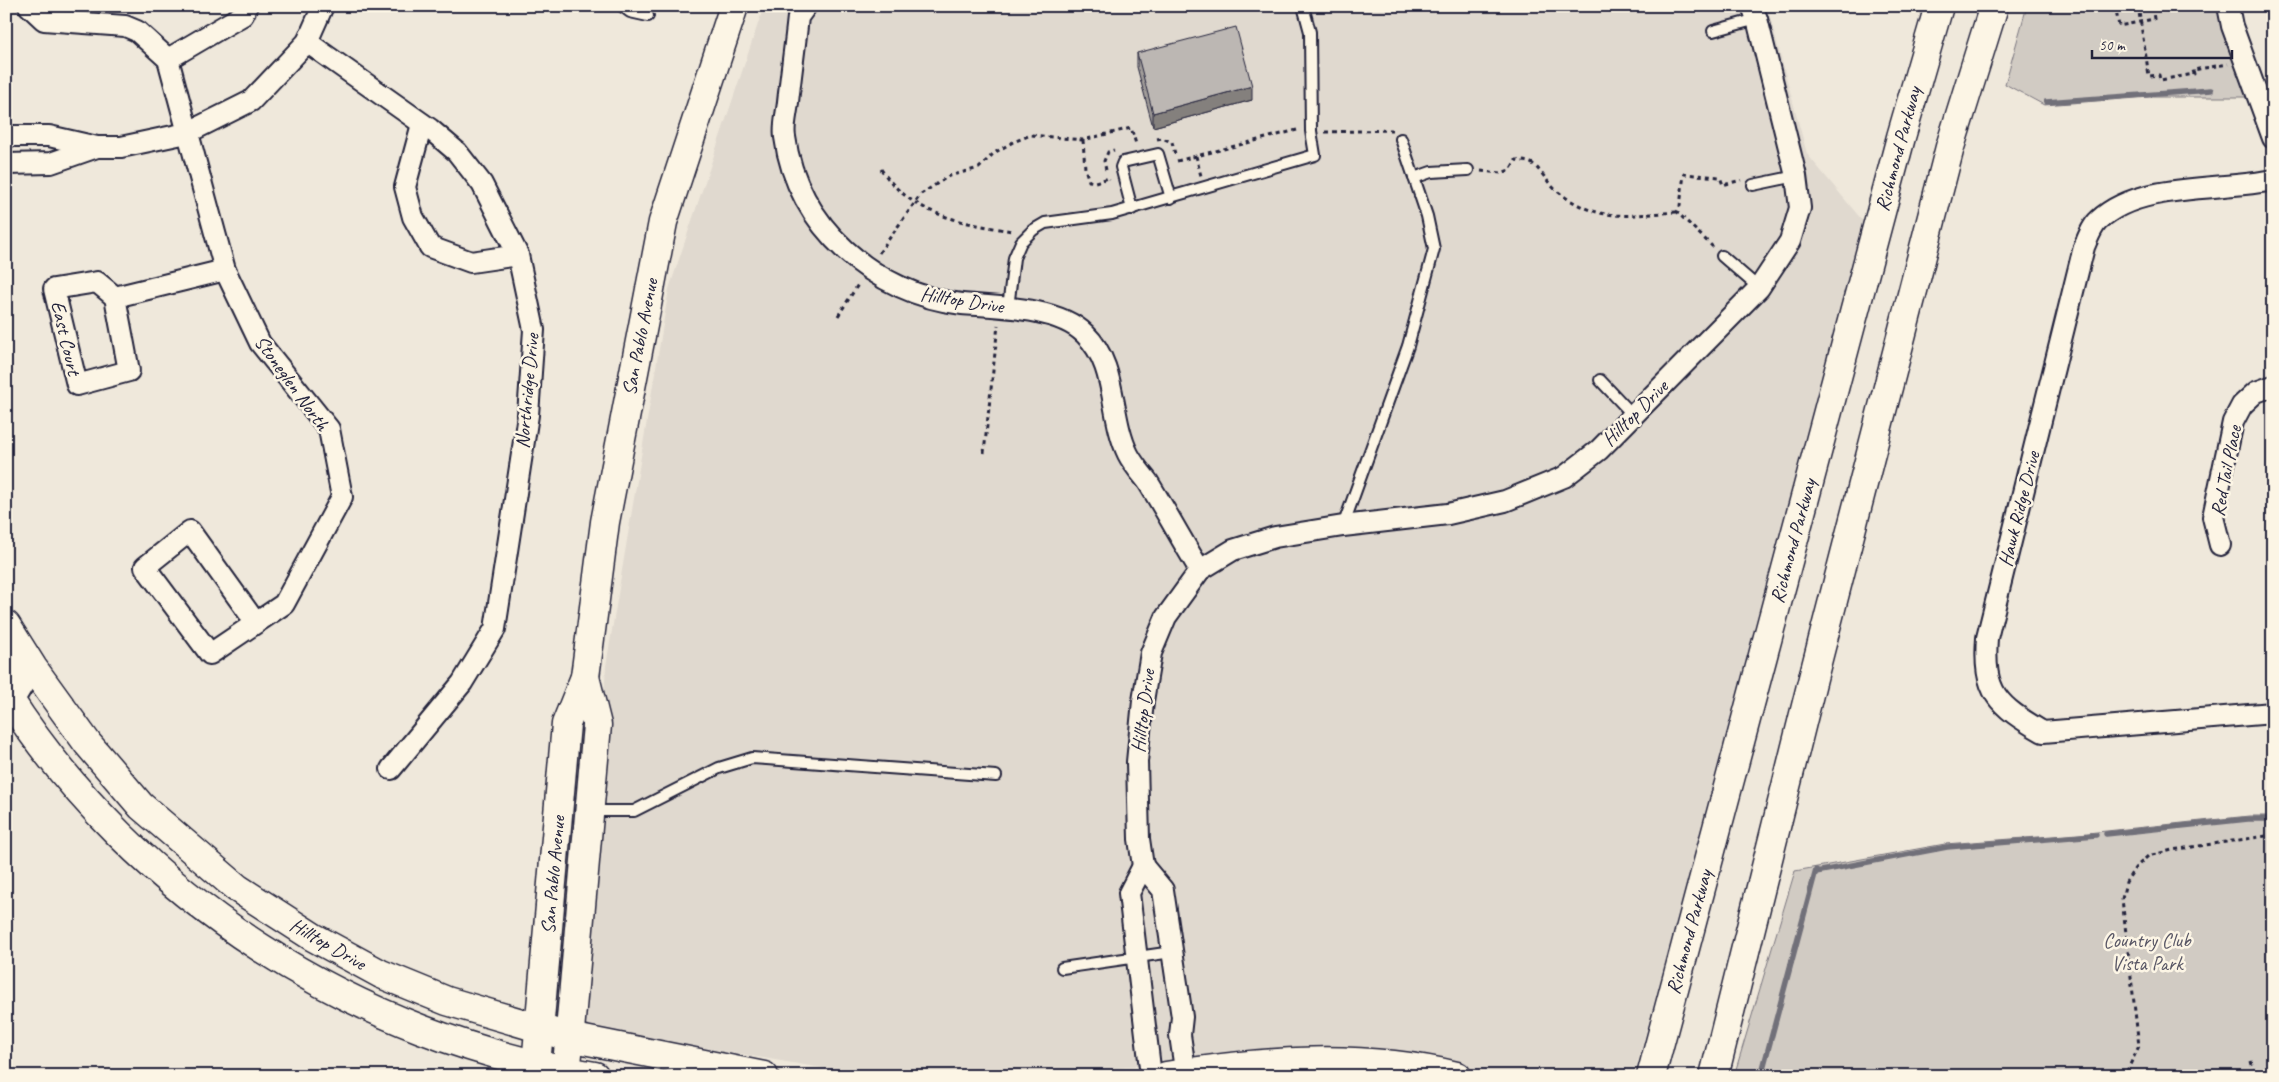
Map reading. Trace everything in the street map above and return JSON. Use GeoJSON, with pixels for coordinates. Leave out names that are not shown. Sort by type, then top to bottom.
{"type":"FeatureCollection","features":[{"type":"Feature","properties":{"kind":"main road","name":"San Pablo Avenue"},"geometry":{"type":"LineString","coordinates":[[536,1070],[566,724],[585,677],[605,522],[663,222],[734,6]]}},
{"type":"Feature","properties":{"kind":"main road","name":"Richmond Parkway"},"geometry":{"type":"LineString","coordinates":[[1651,1076],[1901,137],[1939,6]]}},
{"type":"Feature","properties":{"kind":"main road"},"geometry":{"type":"LineString","coordinates":[[1714,1076],[1810,688],[1950,147],[1994,6]]}},
{"type":"Feature","properties":{"kind":"main road","name":"Hilltop Drive"},"geometry":{"type":"LineString","coordinates":[[6,625],[33,668],[88,744],[141,806],[237,888],[313,937],[381,974],[447,1001],[570,1037],[764,1076]]}},
{"type":"Feature","properties":{"kind":"main road","name":"San Pablo Avenue"},"geometry":{"type":"LineString","coordinates":[[566,1074],[597,725],[585,677]]}},
{"type":"Feature","properties":{"kind":"main road","name":"Hilltop Drive"},"geometry":{"type":"LineString","coordinates":[[8,702],[43,747],[110,826],[163,875],[254,944],[306,976],[362,1005],[410,1025],[536,1070],[595,1076]]}},
{"type":"Feature","properties":{"kind":"main road"},"geometry":{"type":"LineString","coordinates":[[1179,1075],[1272,1063],[1361,1061],[1405,1065],[1457,1076]]}},
{"type":"Feature","properties":{"kind":"street"},"geometry":{"type":"LineString","coordinates":[[30,6],[44,20],[131,28],[137,31],[168,59],[243,15],[246,6]]}},
{"type":"Feature","properties":{"kind":"street"},"geometry":{"type":"LineString","coordinates":[[6,136],[49,136],[97,147],[121,147],[187,133],[251,101],[307,42],[323,6]]}},
{"type":"Feature","properties":{"kind":"street","name":"Hilltop Drive"},"geometry":{"type":"LineString","coordinates":[[806,6],[798,17],[784,135],[790,164],[798,187],[814,212],[834,239],[868,270],[916,294],[948,302],[1052,315],[1084,333],[1102,357],[1120,433],[1128,454],[1148,482],[1200,570]]}},
{"type":"Feature","properties":{"kind":"street"},"geometry":{"type":"LineString","coordinates":[[2228,6],[2232,26],[2273,138]]}},
{"type":"Feature","properties":{"kind":"street","name":"Hilltop Drive"},"geometry":{"type":"LineString","coordinates":[[1143,866],[1139,839],[1137,762],[1143,701],[1151,653],[1166,617],[1200,570],[1233,550],[1275,537],[1343,526],[1448,514],[1505,501],[1564,476],[1598,450],[1759,288],[1790,241],[1800,208],[1796,176],[1754,13]]}},
{"type":"Feature","properties":{"kind":"street","name":"Northridge Drive"},"geometry":{"type":"LineString","coordinates":[[307,42],[422,124],[457,152],[482,184],[518,255],[534,330],[528,415],[495,629],[462,683],[391,769]]}},
{"type":"Feature","properties":{"kind":"street","name":"Stoneglen North"},"geometry":{"type":"LineString","coordinates":[[168,59],[226,270],[260,343],[329,429],[342,497],[284,604],[256,623],[210,654],[145,567],[190,531],[256,623]]}},
{"type":"Feature","properties":{"kind":"street"},"geometry":{"type":"LineString","coordinates":[[422,124],[405,188],[413,217],[430,247],[471,262],[518,255]]}},
{"type":"Feature","properties":{"kind":"street"},"geometry":{"type":"LineString","coordinates":[[6,164],[51,163],[97,147]]}},
{"type":"Feature","properties":{"kind":"street","name":"Hawk Ridge Drive"},"geometry":{"type":"LineString","coordinates":[[2273,180],[2163,193],[2113,208],[2097,222],[2084,247],[1988,638],[1985,662],[1989,683],[2000,702],[2020,718],[2043,732],[2273,713]]}},
{"type":"Feature","properties":{"kind":"street"},"geometry":{"type":"LineString","coordinates":[[115,297],[226,270]]}},
{"type":"Feature","properties":{"kind":"street","name":"East Court"},"geometry":{"type":"LineString","coordinates":[[97,282],[115,297],[129,371],[77,385],[54,289],[97,282]]}},
{"type":"Feature","properties":{"kind":"street","name":"Red Tail Place"},"geometry":{"type":"LineString","coordinates":[[2220,545],[2213,517],[2233,422],[2242,404],[2256,392],[2273,386]]}},
{"type":"Feature","properties":{"kind":"street"},"geometry":{"type":"LineString","coordinates":[[6,675],[33,668]]}},
{"type":"Feature","properties":{"kind":"street"},"geometry":{"type":"LineString","coordinates":[[8,702],[33,668]]}},
{"type":"Feature","properties":{"kind":"street"},"geometry":{"type":"LineString","coordinates":[[1151,1076],[1129,892],[1143,866],[1163,890],[1182,1017],[1179,1075]]}},
{"type":"Feature","properties":{"kind":"lane"},"geometry":{"type":"LineString","coordinates":[[622,6],[630,12],[648,16]]}},
{"type":"Feature","properties":{"kind":"lane"},"geometry":{"type":"LineString","coordinates":[[1008,308],[1014,258],[1021,242],[1033,230],[1045,223],[1061,219],[1094,217],[1132,209],[1315,155],[1311,131],[1310,32],[1303,6]]}},
{"type":"Feature","properties":{"kind":"lane"},"geometry":{"type":"LineString","coordinates":[[1713,31],[1754,13]]}},
{"type":"Feature","properties":{"kind":"lane"},"geometry":{"type":"LineString","coordinates":[[1343,526],[1408,346],[1434,249],[1427,216],[1402,140]]}},
{"type":"Feature","properties":{"kind":"lane"},"geometry":{"type":"LineString","coordinates":[[1132,209],[1121,167],[1123,162],[1158,154],[1171,198]]}},
{"type":"Feature","properties":{"kind":"lane"},"geometry":{"type":"LineString","coordinates":[[1414,178],[1432,172],[1468,170]]}},
{"type":"Feature","properties":{"kind":"lane"},"geometry":{"type":"LineString","coordinates":[[1753,185],[1796,176]]}},
{"type":"Feature","properties":{"kind":"lane"},"geometry":{"type":"LineString","coordinates":[[1722,256],[1759,288]]}},
{"type":"Feature","properties":{"kind":"lane"},"geometry":{"type":"LineString","coordinates":[[1600,380],[1633,415]]}},
{"type":"Feature","properties":{"kind":"lane"},"geometry":{"type":"LineString","coordinates":[[589,811],[634,811],[718,768],[752,758],[996,776]]}},
{"type":"Feature","properties":{"kind":"lane"},"geometry":{"type":"LineString","coordinates":[[1062,968],[1172,952]]}},
{"type":"Feature","properties":{"kind":"path"},"geometry":{"type":"LineString","coordinates":[[2132,6],[2116,8],[2118,26],[2154,20],[2152,6]]}},
{"type":"Feature","properties":{"kind":"path"},"geometry":{"type":"LineString","coordinates":[[2138,6],[2149,76],[2159,75],[2160,80],[2194,74],[2193,70],[2246,62]]}},
{"type":"Feature","properties":{"kind":"path"},"geometry":{"type":"LineString","coordinates":[[838,316],[918,198],[936,183],[949,176],[980,168],[994,153],[1013,142],[1032,135],[1083,140],[1131,128],[1136,144]]}},
{"type":"Feature","properties":{"kind":"path"},"geometry":{"type":"LineString","coordinates":[[1177,161],[1301,129],[1320,133],[1384,129],[1401,131],[1402,140]]}},
{"type":"Feature","properties":{"kind":"path"},"geometry":{"type":"LineString","coordinates":[[1083,140],[1085,170],[1089,181],[1095,182],[1109,178],[1110,185]]}},
{"type":"Feature","properties":{"kind":"path"},"geometry":{"type":"LineString","coordinates":[[1468,170],[1500,173],[1510,170],[1516,160],[1533,163],[1556,190],[1576,204],[1593,211],[1613,216],[1632,217],[1677,212]]}},
{"type":"Feature","properties":{"kind":"path"},"geometry":{"type":"LineString","coordinates":[[1677,212],[1680,206],[1684,174],[1720,177],[1723,185],[1742,180]]}},
{"type":"Feature","properties":{"kind":"path"},"geometry":{"type":"LineString","coordinates":[[1677,212],[1722,256]]}},
{"type":"Feature","properties":{"kind":"path"},"geometry":{"type":"LineString","coordinates":[[1013,231],[1018,226]]}},
{"type":"Feature","properties":{"kind":"path"},"geometry":{"type":"LineString","coordinates":[[2118,1076],[2127,1071],[2139,1046],[2122,899],[2126,882],[2134,868],[2148,856],[2156,854],[2273,835]]}},
{"type":"Feature","properties":{"kind":"path"},"geometry":{"type":"LineString","coordinates":[[2251,1061],[2254,1076]]}},
{"type":"Feature","properties":{"kind":"path"},"geometry":{"type":"LineString","coordinates":[[2127,1071],[2134,1076]]}},
{"type":"Feature","properties":{"kind":"shaded area"},"geometry":{"type":"Polygon","coordinates":[[[764,6],[1767,6],[1807,154],[1867,226],[1634,1076],[1462,1076],[1289,1048],[1050,1076],[869,1076],[581,1027],[606,666],[669,289],[764,6]]]}},
{"type":"Feature","properties":{"kind":"green space"},"geometry":{"type":"Polygon","coordinates":[[[2027,6],[2219,6],[2229,50],[2247,97],[2150,97],[2044,105],[2005,84],[2027,6]]]}},
{"type":"Feature","properties":{"kind":"green space","name":"Country Club Vista Park"},"geometry":{"type":"Polygon","coordinates":[[[2249,816],[2273,816],[2273,1076],[1734,1076],[1795,871],[1945,844],[2078,834],[2249,816]]]}},
{"type":"Feature","properties":{"kind":"building"},"geometry":{"type":"Polygon","coordinates":[[[1236,27],[1252,86],[1153,113],[1137,53],[1236,27]]]}},
{"type":"Feature","properties":{"kind":"waterway"},"geometry":{"type":"LineString","coordinates":[[2046,102],[2211,90]]}},
{"type":"Feature","properties":{"kind":"waterway"},"geometry":{"type":"LineString","coordinates":[[2106,834],[2248,819],[2273,819]]}},
{"type":"Feature","properties":{"kind":"waterway"},"geometry":{"type":"LineString","coordinates":[[1816,872],[1947,847],[2096,835]]}},
{"type":"Feature","properties":{"kind":"waterway"},"geometry":{"type":"LineString","coordinates":[[1761,1076],[1816,870]]}}]}
